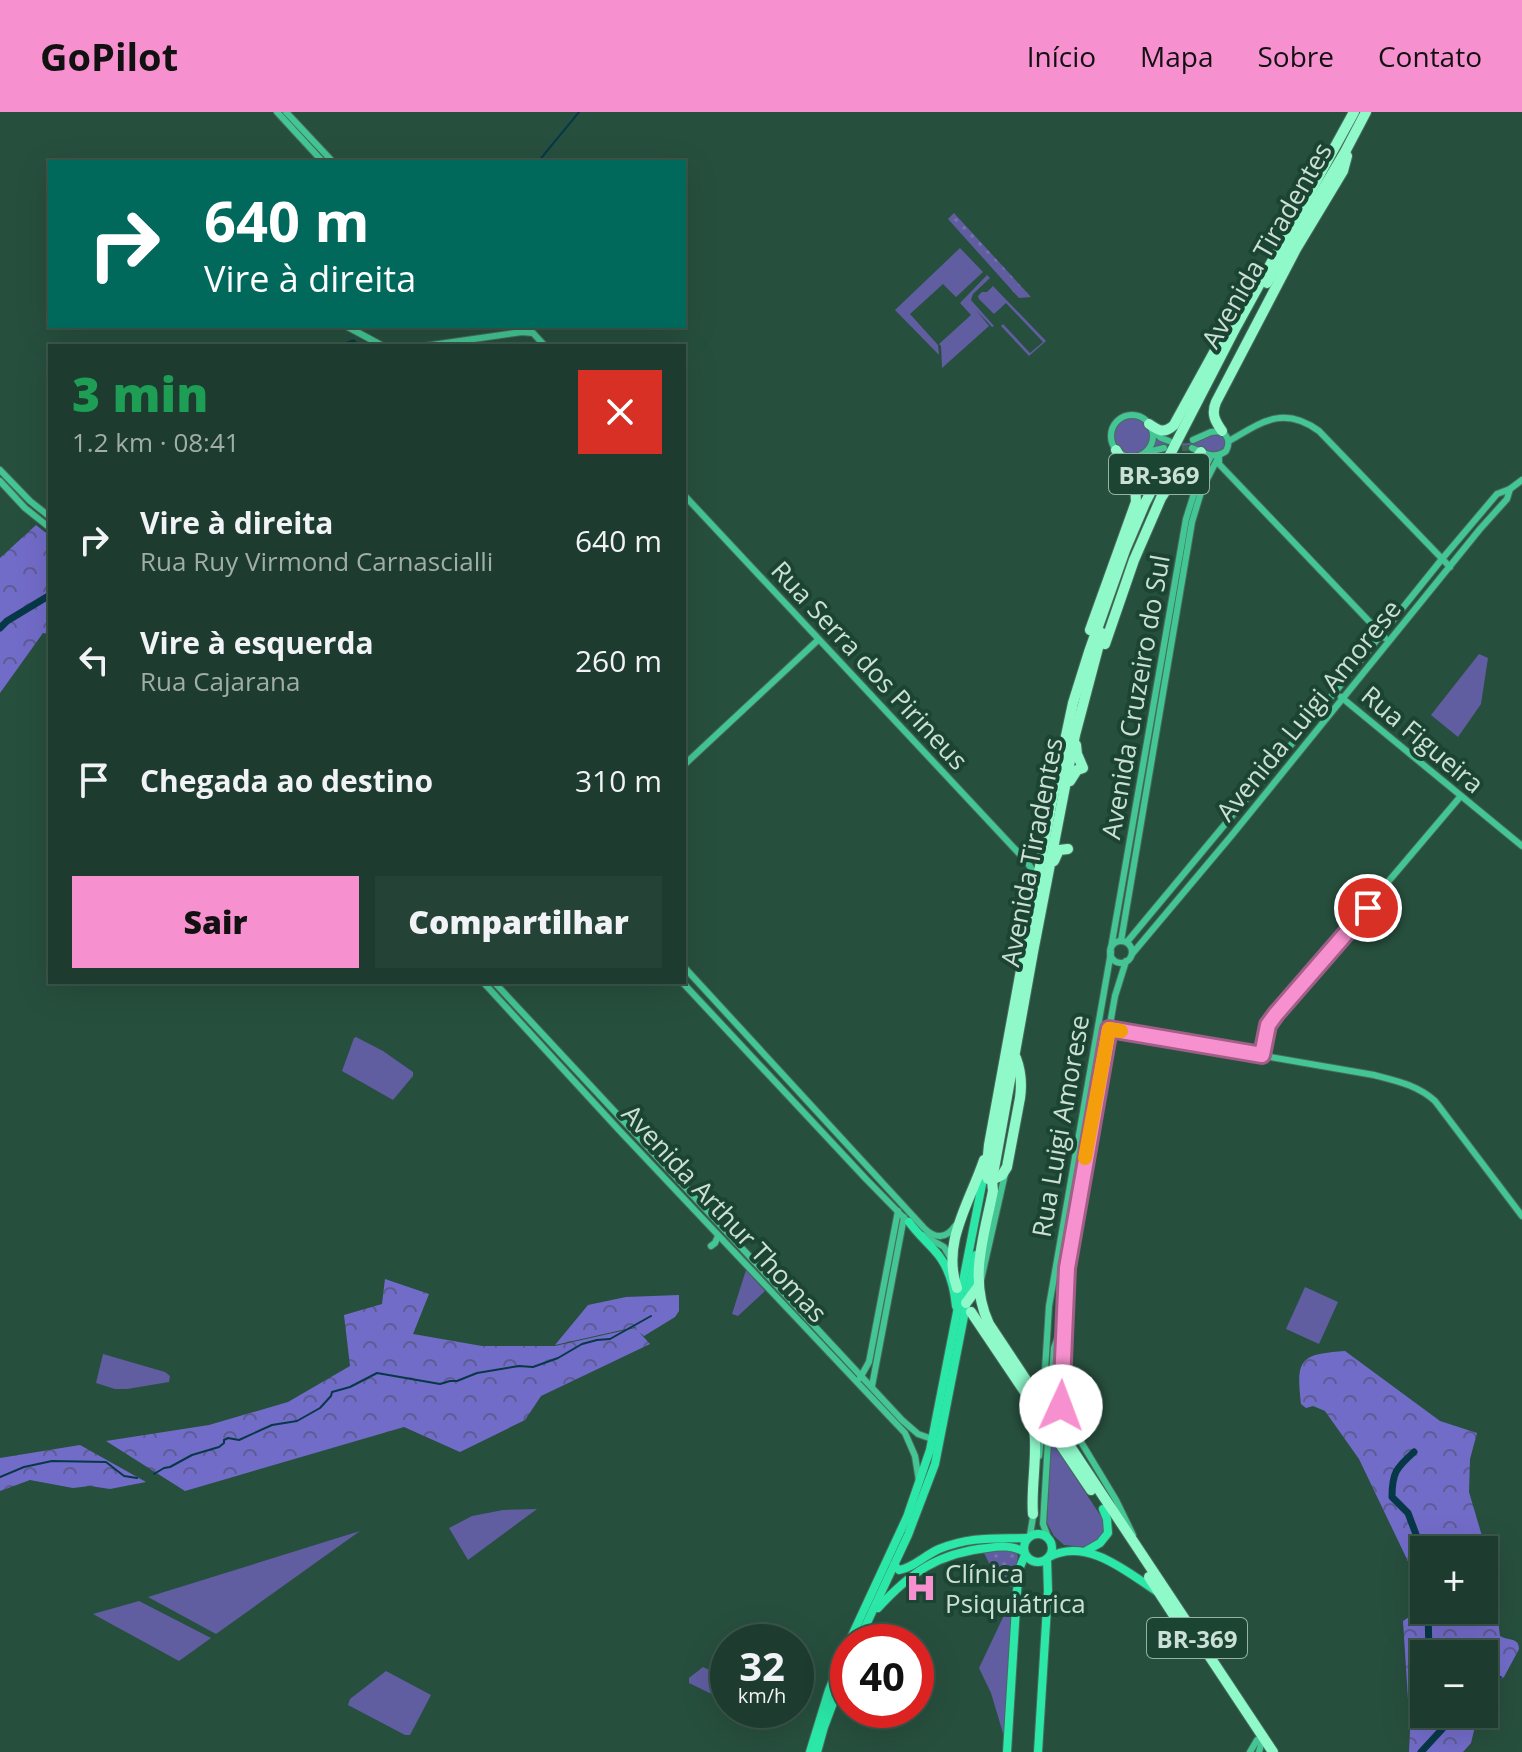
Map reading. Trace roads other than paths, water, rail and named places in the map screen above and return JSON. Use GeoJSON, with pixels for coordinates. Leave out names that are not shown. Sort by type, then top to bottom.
{"type":"FeatureCollection","features":[{"type":"Feature","properties":{"kind":"highway","name":"Avenida Tiradentes"},"geometry":{"type":"LineString","coordinates":[[989,1145],[1065,739],[1125,550],[1145,503],[1294,218],[1354,112]]}},
{"type":"Feature","properties":{"kind":"highway","name":"Avenida Tiradentes"},"geometry":{"type":"LineString","coordinates":[[992,1180],[1061,806],[1073,774],[1083,768],[1077,754],[1075,735],[1082,686],[1142,522],[1161,482],[1266,284],[1366,112]]}},
{"type":"Feature","properties":{"kind":"highway"},"geometry":{"type":"LineString","coordinates":[[1222,431],[1214,419],[1213,408],[1296,249],[1343,171],[1352,138]]}},
{"type":"Feature","properties":{"kind":"highway"},"geometry":{"type":"LineString","coordinates":[[1150,427],[1162,432],[1174,425],[1241,302],[1294,218]]}},
{"type":"Feature","properties":{"kind":"highway"},"geometry":{"type":"LineString","coordinates":[[1266,284],[1296,249]]}},
{"type":"Feature","properties":{"kind":"highway"},"geometry":{"type":"LineString","coordinates":[[1082,686],[1081,666],[1089,631],[1136,502],[1135,482],[1116,450]]}},
{"type":"Feature","properties":{"kind":"highway"},"geometry":{"type":"LineString","coordinates":[[1082,686],[1102,652],[1134,560],[1161,498],[1174,478],[1186,473],[1203,450]]}},
{"type":"Feature","properties":{"kind":"highway"},"geometry":{"type":"LineString","coordinates":[[1047,878],[1057,851],[1068,849]]}},
{"type":"Feature","properties":{"kind":"highway"},"geometry":{"type":"LineString","coordinates":[[1039,924],[1045,873],[1040,866]]}},
{"type":"Feature","properties":{"kind":"highway"},"geometry":{"type":"LineString","coordinates":[[989,1145],[986,1175],[992,1180],[1002,1175],[1007,1167],[1022,1088],[1015,1056]]}},
{"type":"Feature","properties":{"kind":"highway"},"geometry":{"type":"LineString","coordinates":[[1009,1088],[1020,1069]]}},
{"type":"Feature","properties":{"kind":"highway","name":"BR-369"},"geometry":{"type":"LineString","coordinates":[[957,1288],[952,1260],[954,1241],[989,1145]]}},
{"type":"Feature","properties":{"kind":"highway","name":"BR-369"},"geometry":{"type":"LineString","coordinates":[[992,1180],[993,1191],[978,1271],[982,1307],[989,1324],[1265,1746]]}},
{"type":"Feature","properties":{"kind":"highway"},"geometry":{"type":"LineString","coordinates":[[968,1308],[978,1287]]}},
{"type":"Feature","properties":{"kind":"highway","name":"BR-369"},"geometry":{"type":"LineString","coordinates":[[968,1308],[1265,1746]]}},
{"type":"Feature","properties":{"kind":"highway"},"geometry":{"type":"LineString","coordinates":[[994,1347],[1034,1422],[1033,1514]]}},
{"type":"Feature","properties":{"kind":"highway"},"geometry":{"type":"LineString","coordinates":[[1265,1746],[1266,1723]]}},
{"type":"Feature","properties":{"kind":"main road","name":"Avenida Tiradentes"},"geometry":{"type":"LineString","coordinates":[[857,1624],[907,1517],[919,1482],[956,1320],[989,1145]]}},
{"type":"Feature","properties":{"kind":"main road","name":"Avenida Tiradentes"},"geometry":{"type":"LineString","coordinates":[[867,1624],[935,1464],[992,1180]]}},
{"type":"Feature","properties":{"kind":"main road"},"geometry":{"type":"LineString","coordinates":[[906,1220],[947,1269],[961,1334]]}},
{"type":"Feature","properties":{"kind":"main road"},"geometry":{"type":"LineString","coordinates":[[929,1438],[936,1444],[935,1464]]}},
{"type":"Feature","properties":{"kind":"main road"},"geometry":{"type":"LineString","coordinates":[[1086,1551],[1100,1543],[1108,1533],[1103,1509]]}},
{"type":"Feature","properties":{"kind":"main road"},"geometry":{"type":"LineString","coordinates":[[872,1615],[901,1584],[944,1548],[970,1540],[1039,1533],[1063,1551]]}},
{"type":"Feature","properties":{"kind":"main road"},"geometry":{"type":"LineString","coordinates":[[1007,1752],[1016,1597],[1025,1554],[1024,1543],[1029,1536]]}},
{"type":"Feature","properties":{"kind":"main road"},"geometry":{"type":"LineString","coordinates":[[1038,1752],[1048,1558],[1052,1551],[1049,1539]]}},
{"type":"Feature","properties":{"kind":"main road"},"geometry":{"type":"LineString","coordinates":[[894,1565],[897,1570],[905,1570],[927,1560],[981,1548],[1013,1547],[1034,1562],[1063,1551],[1086,1551],[1114,1563],[1159,1593]]}},
{"type":"Feature","properties":{"kind":"main road"},"geometry":{"type":"LineString","coordinates":[[884,1563],[883,1575],[887,1582],[901,1584]]}},
{"type":"Feature","properties":{"kind":"main road","name":"Avenida Tiradentes"},"geometry":{"type":"LineString","coordinates":[[810,1752],[830,1700]]}},
{"type":"Feature","properties":{"kind":"main road"},"geometry":{"type":"LineString","coordinates":[[817,1752],[830,1713]]}},
{"type":"Feature","properties":{"kind":"street"},"geometry":{"type":"LineString","coordinates":[[277,112],[321,160]]}},
{"type":"Feature","properties":{"kind":"street"},"geometry":{"type":"LineString","coordinates":[[286,112],[331,160]]}},
{"type":"Feature","properties":{"kind":"street"},"geometry":{"type":"LineString","coordinates":[[350,328],[379,344]]}},
{"type":"Feature","properties":{"kind":"street"},"geometry":{"type":"LineString","coordinates":[[439,344],[522,332],[533,333],[543,344]]}},
{"type":"Feature","properties":{"kind":"street"},"geometry":{"type":"LineString","coordinates":[[1126,416],[1142,418],[1150,427],[1166,444],[1138,456],[1122,455],[1111,440],[1113,426],[1126,416]]}},
{"type":"Feature","properties":{"kind":"street"},"geometry":{"type":"LineString","coordinates":[[1229,441],[1271,418],[1290,417],[1307,423],[1319,431],[1450,567]]}},
{"type":"Feature","properties":{"kind":"street"},"geometry":{"type":"LineString","coordinates":[[1145,453],[1152,443],[1150,427]]}},
{"type":"Feature","properties":{"kind":"street"},"geometry":{"type":"LineString","coordinates":[[1222,431],[1228,437],[1226,451],[1203,450],[1211,432],[1222,431]]}},
{"type":"Feature","properties":{"kind":"street"},"geometry":{"type":"LineString","coordinates":[[1203,450],[1389,642]]}},
{"type":"Feature","properties":{"kind":"street","name":"Avenida Cruzeiro do Sul"},"geometry":{"type":"LineString","coordinates":[[1111,950],[1203,450]]}},
{"type":"Feature","properties":{"kind":"street","name":"Avenida Cruzeiro do Sul"},"geometry":{"type":"LineString","coordinates":[[1124,942],[1188,525],[1202,489],[1203,450]]}},
{"type":"Feature","properties":{"kind":"street"},"geometry":{"type":"LineString","coordinates":[[0,470],[48,515]]}},
{"type":"Feature","properties":{"kind":"street"},"geometry":{"type":"LineString","coordinates":[[1186,473],[1198,481]]}},
{"type":"Feature","properties":{"kind":"street","name":"Avenida Luigi Amorese"},"geometry":{"type":"LineString","coordinates":[[1124,942],[1497,494],[1522,480]]}},
{"type":"Feature","properties":{"kind":"street"},"geometry":{"type":"LineString","coordinates":[[0,481],[25,508],[48,526]]}},
{"type":"Feature","properties":{"kind":"street","name":"Avenida Luigi Amorese"},"geometry":{"type":"LineString","coordinates":[[1132,954],[1507,499],[1510,489]]}},
{"type":"Feature","properties":{"kind":"street","name":"Rua Serra dos Pirineus"},"geometry":{"type":"LineString","coordinates":[[686,497],[1027,862]]}},
{"type":"Feature","properties":{"kind":"street"},"geometry":{"type":"LineString","coordinates":[[686,763],[818,640]]}},
{"type":"Feature","properties":{"kind":"street","name":"Rua Figueira"},"geometry":{"type":"LineString","coordinates":[[1335,692],[1522,846]]}},
{"type":"Feature","properties":{"kind":"street"},"geometry":{"type":"LineString","coordinates":[[1262,1055],[1268,1025],[1276,1014],[1460,797]]}},
{"type":"Feature","properties":{"kind":"street"},"geometry":{"type":"LineString","coordinates":[[1027,862],[1040,866]]}},
{"type":"Feature","properties":{"kind":"street"},"geometry":{"type":"LineString","coordinates":[[1027,862],[1034,875],[1034,899]]}},
{"type":"Feature","properties":{"kind":"street"},"geometry":{"type":"LineString","coordinates":[[1141,925],[1150,933]]}},
{"type":"Feature","properties":{"kind":"street"},"geometry":{"type":"LineString","coordinates":[[1124,942],[1131,947],[1132,954],[1126,961],[1116,961],[1111,950],[1114,943],[1124,942]]}},
{"type":"Feature","properties":{"kind":"street","name":"Rua Luigi Amorese"},"geometry":{"type":"LineString","coordinates":[[1029,1536],[1041,1436],[1049,1306],[1111,950]]}},
{"type":"Feature","properties":{"kind":"street","name":"Rua Luigi Amorese"},"geometry":{"type":"LineString","coordinates":[[1126,961],[1118,983],[1094,1106],[1067,1268],[1061,1406],[1116,1500],[1137,1546]]}},
{"type":"Feature","properties":{"kind":"street"},"geometry":{"type":"LineString","coordinates":[[686,969],[928,1232],[946,1235],[962,1216]]}},
{"type":"Feature","properties":{"kind":"street","name":"Avenida Arthur Thomas"},"geometry":{"type":"LineString","coordinates":[[485,984],[727,1246],[763,1276],[902,1420],[929,1438]]}},
{"type":"Feature","properties":{"kind":"street","name":"Avenida Arthur Thomas"},"geometry":{"type":"LineString","coordinates":[[496,984],[740,1246],[763,1276],[905,1433],[915,1456],[919,1482]]}},
{"type":"Feature","properties":{"kind":"street"},"geometry":{"type":"LineString","coordinates":[[684,984],[866,1179],[920,1233],[944,1247],[952,1260]]}},
{"type":"Feature","properties":{"kind":"street"},"geometry":{"type":"LineString","coordinates":[[1109,1029],[1411,1084],[1435,1101],[1522,1216]]}},
{"type":"Feature","properties":{"kind":"street"},"geometry":{"type":"LineString","coordinates":[[560,1066],[566,1060]]}},
{"type":"Feature","properties":{"kind":"street"},"geometry":{"type":"LineString","coordinates":[[1088,1080],[1095,1081],[1094,1106]]}},
{"type":"Feature","properties":{"kind":"street"},"geometry":{"type":"LineString","coordinates":[[612,1122],[619,1116]]}},
{"type":"Feature","properties":{"kind":"street"},"geometry":{"type":"LineString","coordinates":[[978,1287],[983,1277],[1007,1167]]}},
{"type":"Feature","properties":{"kind":"street"},"geometry":{"type":"LineString","coordinates":[[664,1177],[670,1171]]}},
{"type":"Feature","properties":{"kind":"street"},"geometry":{"type":"LineString","coordinates":[[872,1386],[898,1211]]}},
{"type":"Feature","properties":{"kind":"street"},"geometry":{"type":"LineString","coordinates":[[856,1381],[869,1362],[906,1220]]}},
{"type":"Feature","properties":{"kind":"street"},"geometry":{"type":"LineString","coordinates":[[711,1246],[718,1236]]}},
{"type":"Feature","properties":{"kind":"street"},"geometry":{"type":"LineString","coordinates":[[727,1246],[740,1246]]}},
{"type":"Feature","properties":{"kind":"street"},"geometry":{"type":"LineString","coordinates":[[1049,1539],[1043,1524],[1052,1370],[1054,1348],[1064,1322]]}},
{"type":"Feature","properties":{"kind":"street"},"geometry":{"type":"LineString","coordinates":[[1052,1370],[1056,1363],[1063,1360]]}},
{"type":"Feature","properties":{"kind":"street"},"geometry":{"type":"LineString","coordinates":[[871,1398],[886,1408],[891,1407]]}},
{"type":"Feature","properties":{"kind":"street"},"geometry":{"type":"LineString","coordinates":[[915,1456],[916,1444],[929,1438]]}},
{"type":"Feature","properties":{"kind":"street"},"geometry":{"type":"LineString","coordinates":[[1250,1752],[1265,1746]]}},
{"type":"Feature","properties":{"kind":"waterway"},"geometry":{"type":"LineString","coordinates":[[540,160],[579,112]]}},
{"type":"Feature","properties":{"kind":"waterway"},"geometry":{"type":"LineString","coordinates":[[0,628],[48,596]]}},
{"type":"Feature","properties":{"kind":"waterway"},"geometry":{"type":"LineString","coordinates":[[154,1474],[192,1455],[219,1447],[228,1438],[239,1440],[272,1425],[297,1421],[320,1408],[332,1392],[377,1373],[440,1384],[477,1373],[519,1366],[533,1367],[558,1358],[582,1344],[610,1339],[651,1316]]}},
{"type":"Feature","properties":{"kind":"waterway"},"geometry":{"type":"LineString","coordinates":[[1414,1452],[1396,1472],[1392,1497],[1408,1513],[1417,1536]]}},
{"type":"Feature","properties":{"kind":"waterway"},"geometry":{"type":"LineString","coordinates":[[0,1477],[24,1467],[52,1461],[106,1462],[124,1476],[137,1478]]}},
{"type":"Feature","properties":{"kind":"waterway"},"geometry":{"type":"LineString","coordinates":[[1428,1624],[1429,1640]]}},
{"type":"Feature","properties":{"kind":"waterway"},"geometry":{"type":"LineString","coordinates":[[1421,1752],[1443,1728]]}},
{"type":"Feature","properties":{"kind":"tunnel"},"geometry":{"type":"LineString","coordinates":[[1164,448],[1192,448]]}},
{"type":"Feature","properties":{"kind":"place","name":"Clínica Psiquiátrica"},"geometry":{"type":"Point","coordinates":[921,1588]}}]}
